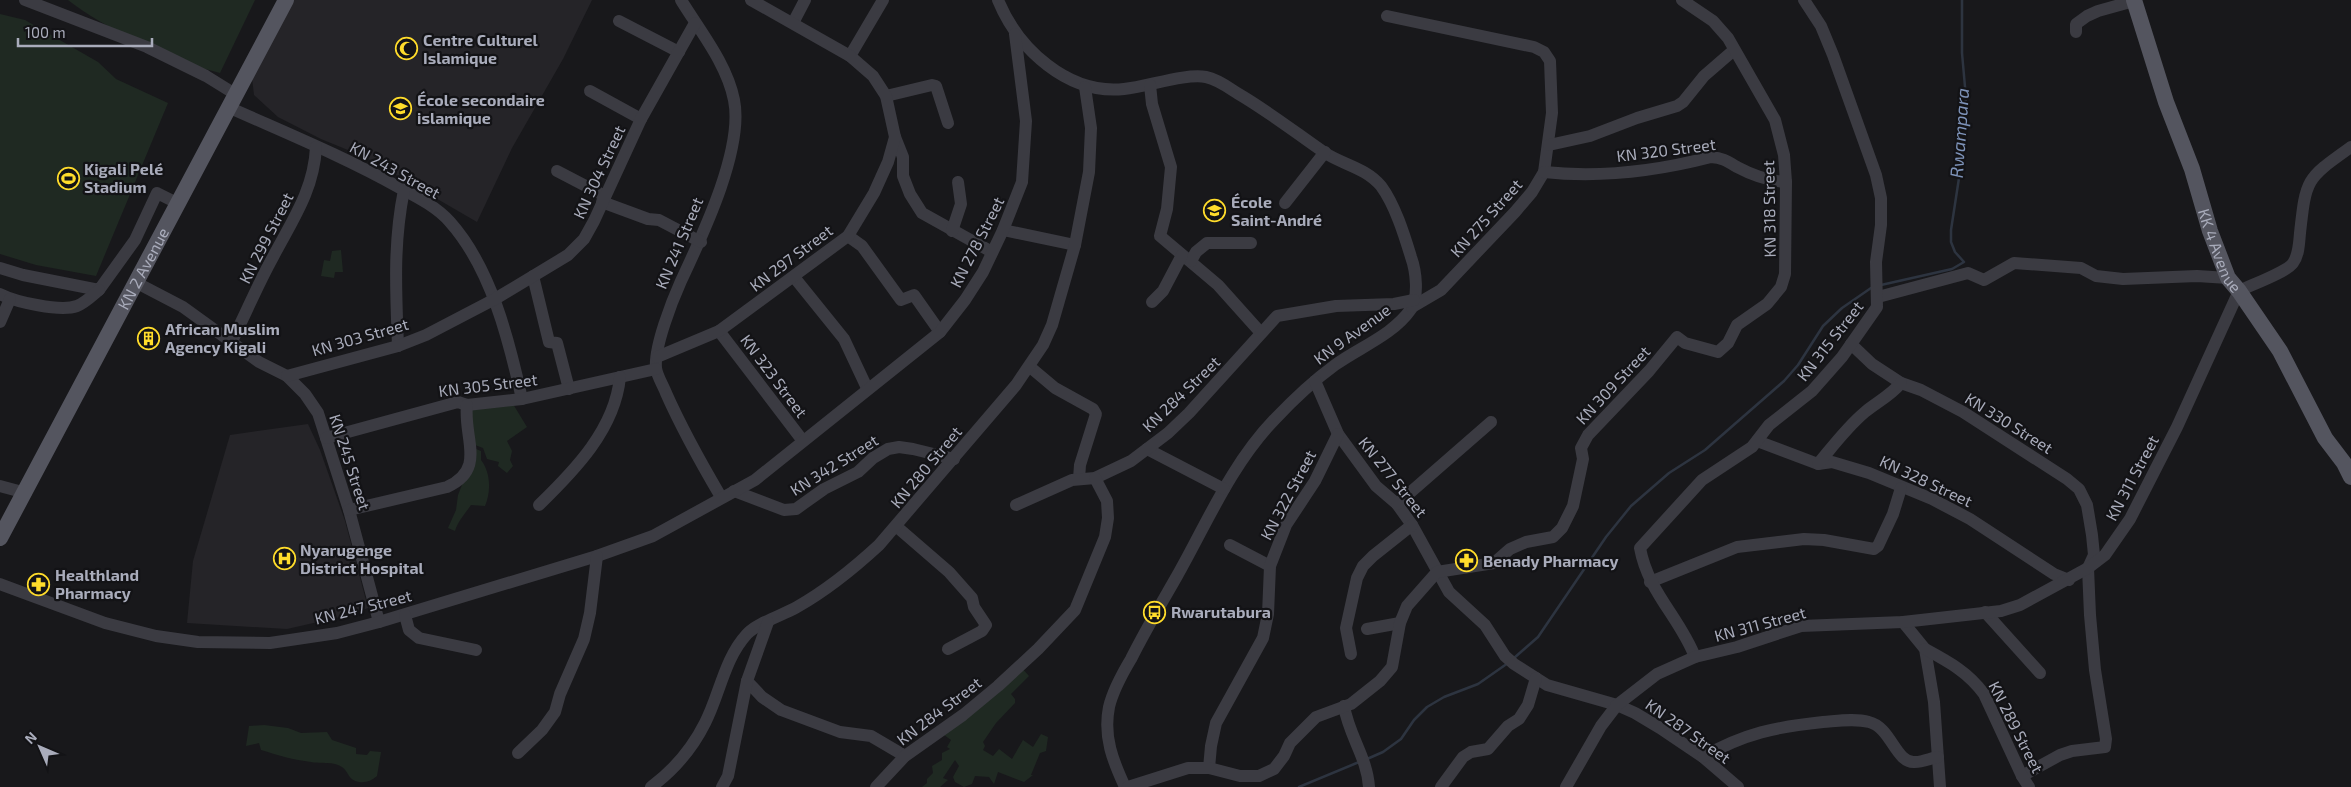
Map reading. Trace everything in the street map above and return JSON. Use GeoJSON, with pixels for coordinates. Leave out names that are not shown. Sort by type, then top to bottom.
{"type":"FeatureCollection","features":[{"type":"Feature","properties":{"kind":"main road","name":"KN 2 Avenue"},"geometry":{"type":"LineString","coordinates":[[0,538],[26,493],[177,203],[286,0]]}},
{"type":"Feature","properties":{"kind":"main road","name":"KK 4 Avenue"},"geometry":{"type":"LineString","coordinates":[[2134,0],[2166,102],[2192,169],[2210,231],[2228,278],[2280,351],[2324,438],[2349,466]]}},
{"type":"Feature","properties":{"kind":"street","name":"KN 243 Street"},"geometry":{"type":"LineString","coordinates":[[25,0],[43,4],[187,66],[232,101],[316,147],[404,190],[420,199],[449,221],[474,258],[495,299],[522,399]]}},
{"type":"Feature","properties":{"kind":"street","name":"KN 241 Street"},"geometry":{"type":"LineString","coordinates":[[657,363],[675,295],[701,242],[722,178],[735,124],[734,101],[725,74],[681,0]]}},
{"type":"Feature","properties":{"kind":"street","name":"KN 297 Street"},"geometry":{"type":"LineString","coordinates":[[657,363],[719,331],[848,236],[874,193],[888,162],[895,137],[886,96],[873,76],[850,56],[751,0]]}},
{"type":"Feature","properties":{"kind":"street"},"geometry":{"type":"LineString","coordinates":[[792,23],[805,0]]}},
{"type":"Feature","properties":{"kind":"street"},"geometry":{"type":"LineString","coordinates":[[850,56],[883,0]]}},
{"type":"Feature","properties":{"kind":"street","name":"KN 318 Street"},"geometry":{"type":"LineString","coordinates":[[1677,337],[1692,346],[1718,352],[1728,343],[1737,325],[1766,304],[1781,287],[1787,258],[1784,155],[1775,120],[1728,38],[1713,21],[1682,0]]}},
{"type":"Feature","properties":{"kind":"street","name":"KN 315 Street"},"geometry":{"type":"LineString","coordinates":[[1695,657],[1686,637],[1650,582],[1640,548],[1702,480],[1741,455],[1757,441],[1769,425],[1802,401],[1824,380],[1874,314],[1878,297],[1876,262],[1881,225],[1881,198],[1876,175],[1834,55],[1821,26],[1804,0]]}},
{"type":"Feature","properties":{"kind":"street"},"geometry":{"type":"LineString","coordinates":[[2076,32],[2076,24],[2087,16],[2134,0]]}},
{"type":"Feature","properties":{"kind":"street"},"geometry":{"type":"LineString","coordinates":[[1001,3],[1015,34],[1040,58],[1085,87],[1123,90],[1190,76],[1206,77],[1263,108],[1325,152],[1353,165],[1370,176],[1381,187],[1393,209],[1412,259],[1416,285],[1413,303]]}},
{"type":"Feature","properties":{"kind":"street","name":"KN 275 Street"},"geometry":{"type":"LineString","coordinates":[[1387,16],[1534,47],[1544,52],[1550,61],[1552,113],[1544,172],[1532,192],[1515,212],[1441,290],[1413,303]]}},
{"type":"Feature","properties":{"kind":"street"},"geometry":{"type":"LineString","coordinates":[[619,20],[679,52]]}},
{"type":"Feature","properties":{"kind":"street","name":"KN 304 Street"},"geometry":{"type":"LineString","coordinates":[[495,299],[568,255],[584,239],[641,119],[695,23]]}},
{"type":"Feature","properties":{"kind":"street","name":"KN 278 Street"},"geometry":{"type":"LineString","coordinates":[[721,497],[755,480],[867,388],[891,373],[940,332],[965,300],[983,272],[1004,230],[1022,182],[1026,121],[1015,34]]}},
{"type":"Feature","properties":{"kind":"street"},"geometry":{"type":"LineString","coordinates":[[1549,145],[1590,136],[1637,118],[1677,106],[1688,97],[1704,76],[1734,50]]}},
{"type":"Feature","properties":{"kind":"street"},"geometry":{"type":"LineString","coordinates":[[886,96],[932,84],[936,86],[948,123]]}},
{"type":"Feature","properties":{"kind":"street"},"geometry":{"type":"LineString","coordinates":[[1150,85],[1152,104],[1171,167],[1167,209],[1160,236],[1218,285],[1261,333]]}},
{"type":"Feature","properties":{"kind":"street","name":"KN 280 Street"},"geometry":{"type":"LineString","coordinates":[[652,787],[686,755],[705,723],[733,654],[748,632],[822,592],[852,570],[896,527],[1030,367],[1052,325],[1075,245],[1091,154],[1091,128],[1085,87]]}},
{"type":"Feature","properties":{"kind":"street"},"geometry":{"type":"LineString","coordinates":[[590,91],[641,119]]}},
{"type":"Feature","properties":{"kind":"street"},"geometry":{"type":"LineString","coordinates":[[895,137],[903,157],[903,176],[910,194],[922,213],[992,252]]}},
{"type":"Feature","properties":{"kind":"street","name":"KN 299 Street"},"geometry":{"type":"LineString","coordinates":[[232,341],[272,258],[308,191],[315,167],[316,147]]}},
{"type":"Feature","properties":{"kind":"street"},"geometry":{"type":"LineString","coordinates":[[2239,291],[2283,271],[2293,264],[2298,254],[2304,192],[2309,182],[2321,169],[2351,147]]}},
{"type":"Feature","properties":{"kind":"street"},"geometry":{"type":"LineString","coordinates":[[1285,203],[1325,152]]}},
{"type":"Feature","properties":{"kind":"street","name":"KN 320 Street"},"geometry":{"type":"LineString","coordinates":[[1544,172],[1570,175],[1619,174],[1711,157],[1724,158],[1738,168],[1764,179],[1786,182]]}},
{"type":"Feature","properties":{"kind":"street"},"geometry":{"type":"LineString","coordinates":[[557,171],[604,199],[648,219],[659,220],[701,242]]}},
{"type":"Feature","properties":{"kind":"street"},"geometry":{"type":"LineString","coordinates":[[952,231],[961,204],[958,182]]}},
{"type":"Feature","properties":{"kind":"street"},"geometry":{"type":"LineString","coordinates":[[398,346],[394,268],[397,232],[404,190]]}},
{"type":"Feature","properties":{"kind":"street"},"geometry":{"type":"LineString","coordinates":[[0,322],[5,296],[67,309],[80,305],[100,290],[135,240],[157,193],[177,203]]}},
{"type":"Feature","properties":{"kind":"street"},"geometry":{"type":"LineString","coordinates":[[1004,230],[1075,245]]}},
{"type":"Feature","properties":{"kind":"street"},"geometry":{"type":"LineString","coordinates":[[848,236],[862,246],[901,300],[914,295],[940,332]]}},
{"type":"Feature","properties":{"kind":"street"},"geometry":{"type":"LineString","coordinates":[[1152,302],[1187,258],[1207,243],[1250,243]]}},
{"type":"Feature","properties":{"kind":"street"},"geometry":{"type":"LineString","coordinates":[[1878,297],[1968,273],[1984,280],[2014,263],[2080,268],[2096,276],[2123,279],[2197,276],[2228,278]]}},
{"type":"Feature","properties":{"kind":"street"},"geometry":{"type":"LineString","coordinates":[[0,268],[100,290]]}},
{"type":"Feature","properties":{"kind":"street"},"geometry":{"type":"LineString","coordinates":[[533,276],[548,342],[556,343],[569,389]]}},
{"type":"Feature","properties":{"kind":"street"},"geometry":{"type":"LineString","coordinates":[[794,277],[844,339],[867,388]]}},
{"type":"Feature","properties":{"kind":"street","name":"KN 245 Street"},"geometry":{"type":"LineString","coordinates":[[137,283],[183,307],[259,362],[287,376],[305,394],[318,413],[349,510],[379,622]]}},
{"type":"Feature","properties":{"kind":"street","name":"KN 311 Street"},"geometry":{"type":"LineString","coordinates":[[1566,787],[1600,726],[1617,705],[1657,674],[1695,657],[1737,647],[1801,626],[1902,622],[2001,611],[2020,605],[2088,568],[2105,555],[2130,519],[2177,427],[2239,291]]}},
{"type":"Feature","properties":{"kind":"street","name":"KN 303 Street"},"geometry":{"type":"LineString","coordinates":[[287,376],[398,346],[454,322],[495,299]]}},
{"type":"Feature","properties":{"kind":"street","name":"KN 284 Street"},"geometry":{"type":"LineString","coordinates":[[876,787],[905,756],[963,715],[998,686],[1038,650],[1075,610],[1105,537],[1108,518],[1107,501],[1095,478],[1131,461],[1168,433],[1201,401],[1277,316],[1336,306],[1413,303]]}},
{"type":"Feature","properties":{"kind":"street","name":"KN 9 Avenue"},"geometry":{"type":"LineString","coordinates":[[1127,787],[1113,760],[1109,743],[1109,708],[1116,687],[1224,489],[1237,468],[1272,422],[1315,381],[1398,324],[1413,303]]}},
{"type":"Feature","properties":{"kind":"street","name":"KN 323 Street"},"geometry":{"type":"LineString","coordinates":[[719,331],[803,441]]}},
{"type":"Feature","properties":{"kind":"street","name":"KN 309 Street"},"geometry":{"type":"LineString","coordinates":[[1437,572],[1494,563],[1510,549],[1526,542],[1553,538],[1562,528],[1573,506],[1582,459],[1581,448],[1588,435],[1648,372],[1677,337]]}},
{"type":"Feature","properties":{"kind":"street","name":"KN 330 Street"},"geometry":{"type":"LineString","coordinates":[[1851,344],[1872,364],[1900,383],[1921,390],[1963,412],[2067,478],[2079,489],[2087,505],[2094,555],[2088,568],[2095,670],[2106,739],[2105,747],[2102,749],[2072,751],[2060,755],[2025,782]]}},
{"type":"Feature","properties":{"kind":"street"},"geometry":{"type":"LineString","coordinates":[[657,363],[681,428],[721,497]]}},
{"type":"Feature","properties":{"kind":"street","name":"KN 305 Street"},"geometry":{"type":"LineString","coordinates":[[326,438],[458,402],[467,406],[522,399],[620,377],[657,363]]}},
{"type":"Feature","properties":{"kind":"street"},"geometry":{"type":"LineString","coordinates":[[1030,367],[1055,388],[1094,409],[1096,414],[1080,465],[1078,479]]}},
{"type":"Feature","properties":{"kind":"street"},"geometry":{"type":"LineString","coordinates":[[539,506],[575,470],[590,449],[618,396],[620,377]]}},
{"type":"Feature","properties":{"kind":"street","name":"KN 277 Street"},"geometry":{"type":"LineString","coordinates":[[1315,381],[1338,434],[1376,486],[1397,504],[1412,525],[1449,592],[1485,625],[1505,656],[1547,686],[1617,705]]}},
{"type":"Feature","properties":{"kind":"street"},"geometry":{"type":"LineString","coordinates":[[1818,464],[1854,422],[1891,395],[1900,383]]}},
{"type":"Feature","properties":{"kind":"street"},"geometry":{"type":"LineString","coordinates":[[349,510],[447,487],[460,479],[469,467],[472,456],[465,421],[467,406]]}},
{"type":"Feature","properties":{"kind":"street"},"geometry":{"type":"LineString","coordinates":[[1397,504],[1491,422]]}},
{"type":"Feature","properties":{"kind":"street","name":"KN 322 Street"},"geometry":{"type":"LineString","coordinates":[[1209,768],[1210,746],[1216,723],[1263,638],[1268,614],[1270,566],[1286,525],[1315,481],[1338,434]]}},
{"type":"Feature","properties":{"kind":"street","name":"KN 328 Street"},"geometry":{"type":"LineString","coordinates":[[1757,441],[1818,464],[1832,462],[1862,471],[1946,506],[2054,574],[2069,580]]}},
{"type":"Feature","properties":{"kind":"street","name":"KN 342 Street"},"geometry":{"type":"LineString","coordinates":[[734,491],[784,510],[796,509],[824,489],[858,472],[873,458],[888,449],[899,447],[913,449],[954,459]]}},
{"type":"Feature","properties":{"kind":"street"},"geometry":{"type":"LineString","coordinates":[[1147,449],[1224,489]]}},
{"type":"Feature","properties":{"kind":"street"},"geometry":{"type":"LineString","coordinates":[[1016,505],[1072,480],[1095,478]]}},
{"type":"Feature","properties":{"kind":"street"},"geometry":{"type":"LineString","coordinates":[[0,486],[26,493]]}},
{"type":"Feature","properties":{"kind":"street"},"geometry":{"type":"LineString","coordinates":[[1650,582],[1737,547],[1804,539],[1824,540],[1874,549],[1878,546],[1893,514],[1901,488]]}},
{"type":"Feature","properties":{"kind":"street","name":"KN 247 Street"},"geometry":{"type":"LineString","coordinates":[[0,584],[105,622],[156,636],[198,642],[270,643],[337,633],[379,622],[597,556],[653,536],[721,497]]}},
{"type":"Feature","properties":{"kind":"street"},"geometry":{"type":"LineString","coordinates":[[1351,654],[1346,628],[1357,578],[1363,566],[1373,556],[1412,525]]}},
{"type":"Feature","properties":{"kind":"street"},"geometry":{"type":"LineString","coordinates":[[896,527],[949,572],[972,598],[974,607],[986,625],[982,631],[948,649]]}},
{"type":"Feature","properties":{"kind":"street"},"geometry":{"type":"LineString","coordinates":[[1230,545],[1270,566]]}},
{"type":"Feature","properties":{"kind":"street"},"geometry":{"type":"LineString","coordinates":[[518,753],[542,730],[555,712],[560,694],[584,639],[590,613],[597,556]]}},
{"type":"Feature","properties":{"kind":"street"},"geometry":{"type":"LineString","coordinates":[[1127,787],[1188,768],[1209,768],[1240,776],[1259,776],[1274,769],[1284,756],[1290,743],[1302,729],[1316,717],[1344,706],[1365,694],[1392,667],[1400,622],[1407,606],[1437,572]]}},
{"type":"Feature","properties":{"kind":"street"},"geometry":{"type":"LineString","coordinates":[[1986,612],[2040,673]]}},
{"type":"Feature","properties":{"kind":"street"},"geometry":{"type":"LineString","coordinates":[[405,615],[409,630],[418,638],[476,650]]}},
{"type":"Feature","properties":{"kind":"street"},"geometry":{"type":"LineString","coordinates":[[722,787],[728,776],[747,681],[768,622]]}},
{"type":"Feature","properties":{"kind":"street"},"geometry":{"type":"LineString","coordinates":[[1367,629],[1400,622]]}},
{"type":"Feature","properties":{"kind":"street"},"geometry":{"type":"LineString","coordinates":[[1902,622],[1925,649],[1934,702],[1940,787]]}},
{"type":"Feature","properties":{"kind":"street","name":"KN 289 Street"},"geometry":{"type":"LineString","coordinates":[[1925,649],[1954,664],[1968,674],[1980,688],[2001,728],[2025,782]]}},
{"type":"Feature","properties":{"kind":"street"},"geometry":{"type":"LineString","coordinates":[[1441,787],[1464,757],[1471,752],[1488,749],[1508,726],[1519,720],[1528,705],[1536,678]]}},
{"type":"Feature","properties":{"kind":"street"},"geometry":{"type":"LineString","coordinates":[[747,681],[762,697],[781,710],[840,732],[871,736],[905,756]]}},
{"type":"Feature","properties":{"kind":"street","name":"KN 287 Street"},"geometry":{"type":"LineString","coordinates":[[1617,705],[1660,728],[1703,757],[1738,787]]}},
{"type":"Feature","properties":{"kind":"street"},"geometry":{"type":"LineString","coordinates":[[1344,706],[1348,726],[1368,773],[1370,787]]}},
{"type":"Feature","properties":{"kind":"street"},"geometry":{"type":"LineString","coordinates":[[1703,757],[1724,746],[1765,730],[1835,721],[1868,721],[1878,725],[1886,732],[1902,757],[1907,761],[1914,763],[1938,756]]}},
{"type":"Feature","properties":{"kind":"shaded area"},"geometry":{"type":"Polygon","coordinates":[[[68,0],[255,0],[220,73],[162,53],[120,33],[68,0]]]}},
{"type":"Feature","properties":{"kind":"shaded area","name":"École secondaire islamique"},"geometry":{"type":"Polygon","coordinates":[[[292,0],[592,0],[563,59],[512,148],[477,222],[365,157],[321,139],[278,117],[254,95],[252,78],[292,0]]]}},
{"type":"Feature","properties":{"kind":"shaded area","name":"Kigali Pelé Stadium"},"geometry":{"type":"Polygon","coordinates":[[[0,14],[25,20],[98,62],[116,79],[168,103],[96,276],[36,265],[0,254],[0,14]]]}},
{"type":"Feature","properties":{"kind":"shaded area"},"geometry":{"type":"Polygon","coordinates":[[[341,250],[343,272],[335,272],[334,278],[321,276],[324,260],[330,261],[332,251],[341,250]]]}},
{"type":"Feature","properties":{"kind":"shaded area"},"geometry":{"type":"Polygon","coordinates":[[[513,404],[527,427],[507,441],[512,451],[510,460],[513,466],[507,473],[498,466],[499,462],[487,459],[483,448],[475,445],[470,410],[513,404]]]}},
{"type":"Feature","properties":{"kind":"shaded area"},"geometry":{"type":"Polygon","coordinates":[[[308,424],[320,450],[345,521],[368,608],[353,614],[287,629],[187,623],[193,561],[230,435],[308,424]]]}},
{"type":"Feature","properties":{"kind":"shaded area"},"geometry":{"type":"Polygon","coordinates":[[[476,449],[481,451],[481,460],[487,471],[489,489],[487,501],[485,506],[471,505],[455,531],[448,528],[456,510],[458,495],[476,449]]]}},
{"type":"Feature","properties":{"kind":"shaded area"},"geometry":{"type":"Polygon","coordinates":[[[1021,667],[1029,676],[1011,694],[1015,699],[1015,703],[996,723],[983,742],[985,746],[983,750],[993,756],[999,749],[1012,759],[1023,740],[1033,747],[1041,734],[1048,737],[1046,751],[1040,753],[1031,775],[1033,775],[1024,782],[998,772],[994,784],[989,777],[975,776],[972,784],[964,787],[955,782],[953,777],[959,766],[955,760],[943,778],[948,780],[940,787],[922,787],[933,773],[932,766],[942,760],[942,753],[950,749],[947,747],[951,740],[940,732],[1021,667]]]}},
{"type":"Feature","properties":{"kind":"shaded area"},"geometry":{"type":"Polygon","coordinates":[[[264,725],[288,728],[301,733],[327,732],[332,740],[356,748],[356,754],[367,755],[370,751],[381,752],[377,776],[368,781],[359,782],[353,780],[339,765],[315,763],[279,755],[261,750],[259,743],[246,746],[249,726],[264,725]]]}},
{"type":"Feature","properties":{"kind":"waterway","name":"Rwampara"},"geometry":{"type":"LineString","coordinates":[[1881,285],[1952,269],[1964,262],[1955,252],[1951,242],[1966,98],[1962,53],[1962,0]]}},
{"type":"Feature","properties":{"kind":"waterway"},"geometry":{"type":"LineString","coordinates":[[1514,658],[1538,637],[1606,537],[1631,506],[1669,473],[1705,450],[1784,381],[1798,365],[1823,326],[1842,308],[1871,288]]}},
{"type":"Feature","properties":{"kind":"waterway"},"geometry":{"type":"LineString","coordinates":[[1367,759],[1383,752],[1401,739],[1414,720],[1427,707],[1444,697],[1478,684],[1508,663]]}},
{"type":"Feature","properties":{"kind":"waterway"},"geometry":{"type":"LineString","coordinates":[[1299,787],[1359,762]]}},
{"type":"Feature","properties":{"kind":"place","name":"Centre Culturel Islamique"},"geometry":{"type":"Point","coordinates":[407,49]}},
{"type":"Feature","properties":{"kind":"place","name":"École secondaire islamique"},"geometry":{"type":"Point","coordinates":[401,109]}},
{"type":"Feature","properties":{"kind":"place","name":"Kigali Pelé Stadium"},"geometry":{"type":"Point","coordinates":[68,178]}},
{"type":"Feature","properties":{"kind":"place","name":"École Saint-André"},"geometry":{"type":"Point","coordinates":[1215,211]}},
{"type":"Feature","properties":{"kind":"place","name":"African Muslim Agency Kigali"},"geometry":{"type":"Point","coordinates":[149,338]}},
{"type":"Feature","properties":{"kind":"place","name":"Nyarugenge District Hospital"},"geometry":{"type":"Point","coordinates":[284,559]}},
{"type":"Feature","properties":{"kind":"place","name":"Benady Pharmacy"},"geometry":{"type":"Point","coordinates":[1467,561]}},
{"type":"Feature","properties":{"kind":"place","name":"Healthland Pharmacy"},"geometry":{"type":"Point","coordinates":[39,584]}},
{"type":"Feature","properties":{"kind":"place","name":"Rwarutabura"},"geometry":{"type":"Point","coordinates":[1155,612]}}]}
